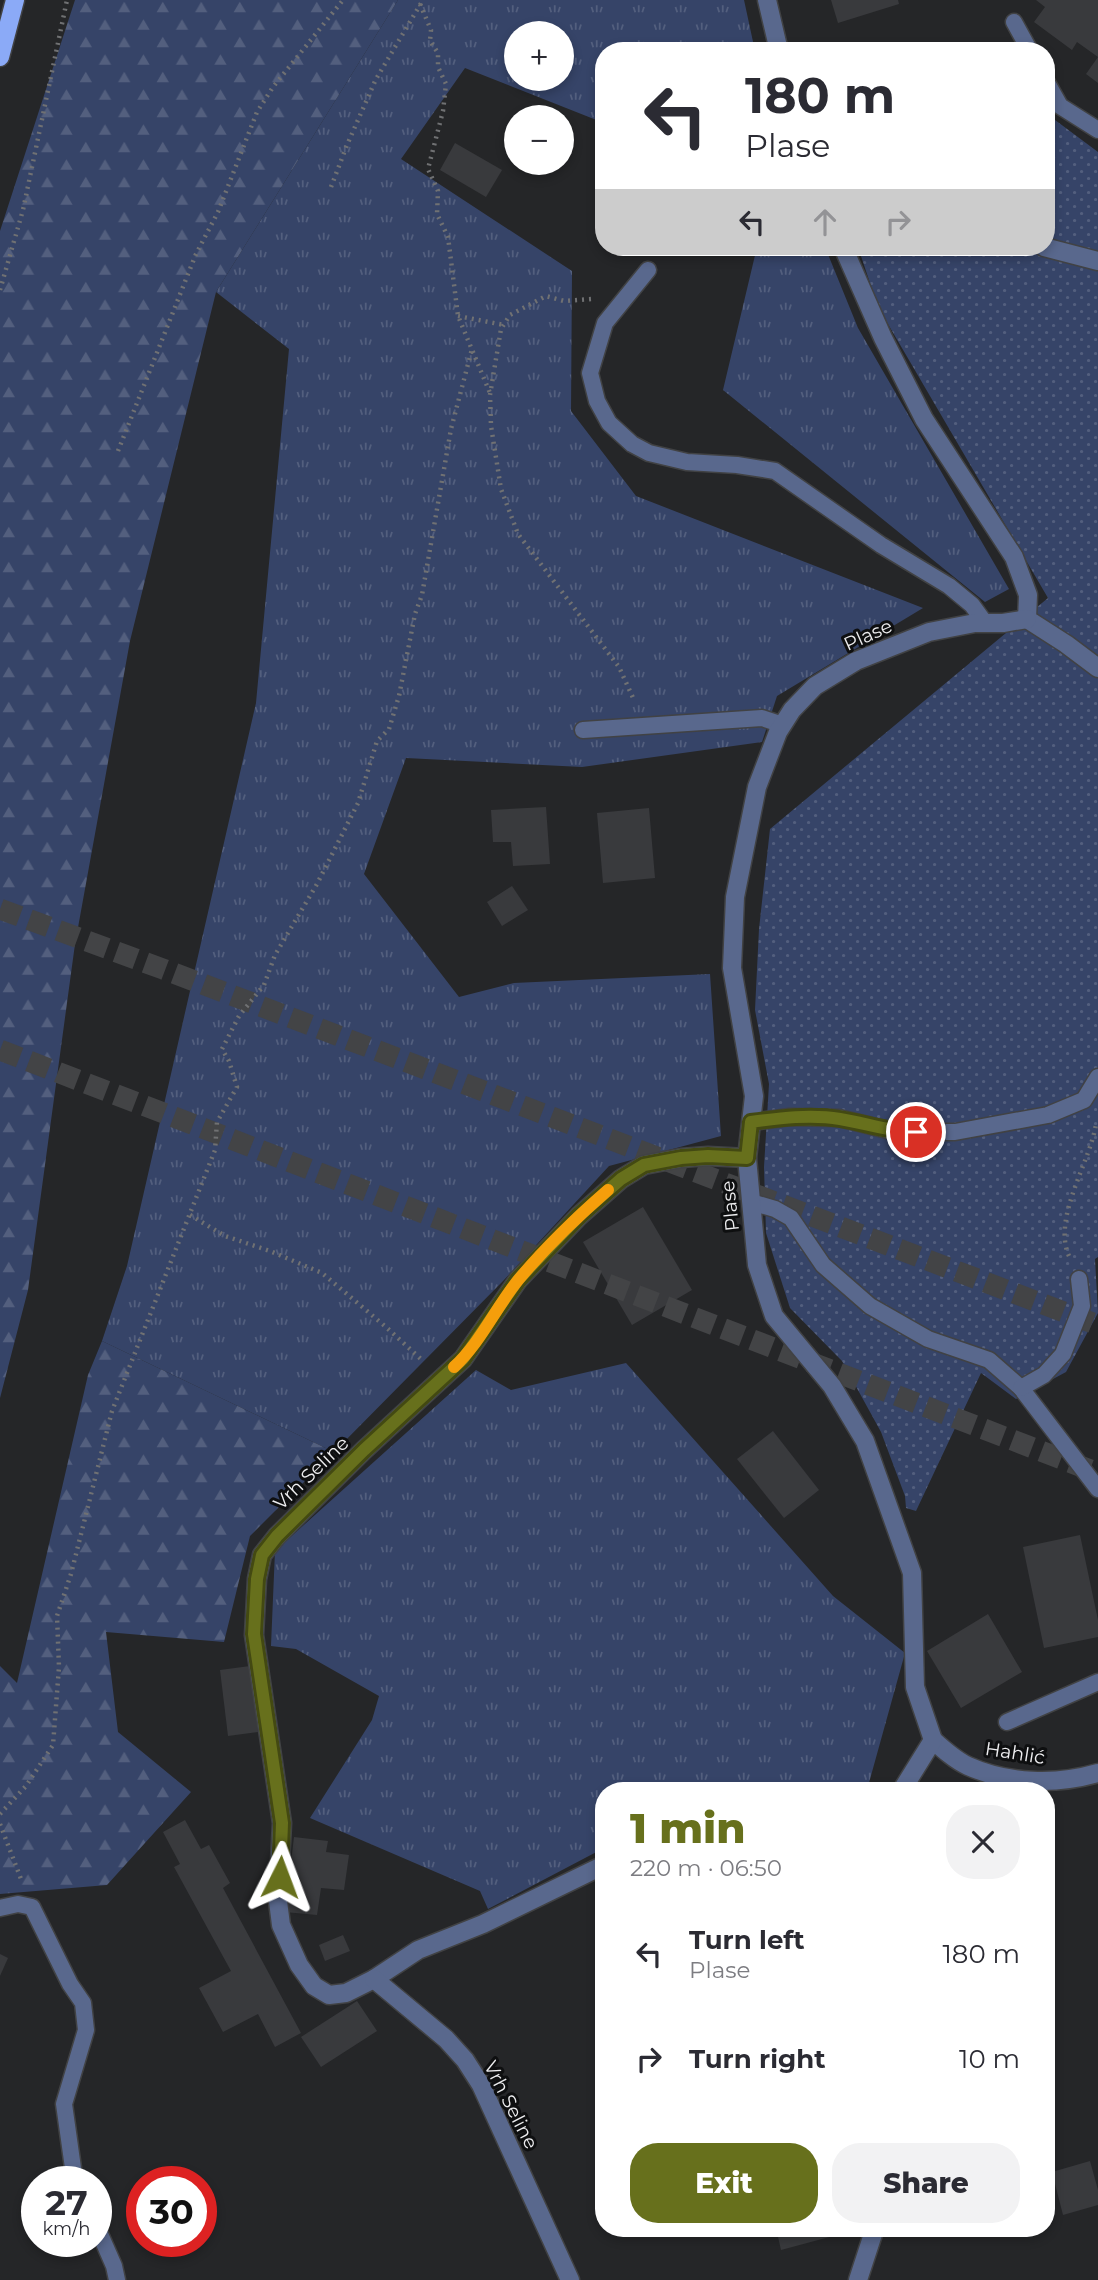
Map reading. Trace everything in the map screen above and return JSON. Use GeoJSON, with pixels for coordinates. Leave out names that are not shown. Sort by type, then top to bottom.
{"type":"FeatureCollection","features":[{"type":"Feature","properties":{"kind":"main road"},"geometry":{"type":"LineString","coordinates":[[0,57],[15,0]]}},
{"type":"Feature","properties":{"kind":"street"},"geometry":{"type":"LineString","coordinates":[[767,0],[777,42]]}},
{"type":"Feature","properties":{"kind":"street"},"geometry":{"type":"LineString","coordinates":[[1055,250],[1098,261]]}},
{"type":"Feature","properties":{"kind":"street"},"geometry":{"type":"LineString","coordinates":[[847,256],[883,338],[924,419],[1014,557],[1028,596],[1027,619],[1098,668]]}},
{"type":"Feature","properties":{"kind":"street","name":"Plase"},"geometry":{"type":"LineString","coordinates":[[933,1741],[915,1687],[912,1573],[865,1441],[832,1386],[774,1316],[757,1265],[747,1158],[754,1096],[732,968],[735,897],[757,788],[783,725],[792,710],[815,686],[856,661],[929,632],[975,623],[1003,624],[1027,619]]}},
{"type":"Feature","properties":{"kind":"street","name":"Vrh Seline"},"geometry":{"type":"LineString","coordinates":[[595,1870],[483,1924],[418,1950],[374,1979],[346,1993],[328,1995],[314,1986],[299,1965],[281,1925],[278,1901],[282,1823],[254,1634],[257,1579],[262,1555],[277,1536],[364,1450],[463,1359],[518,1280],[579,1216],[621,1179],[644,1165],[681,1158],[747,1158]]}},
{"type":"Feature","properties":{"kind":"street"},"geometry":{"type":"LineString","coordinates":[[907,1782],[933,1741]]}},
{"type":"Feature","properties":{"kind":"street","name":"Hahlić"},"geometry":{"type":"LineString","coordinates":[[933,1741],[950,1756],[970,1767],[1006,1777],[1041,1782],[1098,1773]]}},
{"type":"Feature","properties":{"kind":"street","name":"Vrh Seline"},"geometry":{"type":"LineString","coordinates":[[374,1979],[446,2039],[465,2060],[481,2085],[570,2280]]}},
{"type":"Feature","properties":{"kind":"street"},"geometry":{"type":"LineString","coordinates":[[858,2280],[872,2237]]}},
{"type":"Feature","properties":{"kind":"lane"},"geometry":{"type":"LineString","coordinates":[[1014,22],[1025,42]]}},
{"type":"Feature","properties":{"kind":"lane"},"geometry":{"type":"LineString","coordinates":[[1055,97],[1060,106],[1098,130]]}},
{"type":"Feature","properties":{"kind":"lane"},"geometry":{"type":"LineString","coordinates":[[648,270],[605,323],[590,373],[597,401],[609,423],[632,444],[649,453],[687,462],[737,465],[775,471],[881,544],[949,586],[972,605],[985,623]]}},
{"type":"Feature","properties":{"kind":"lane"},"geometry":{"type":"LineString","coordinates":[[583,730],[762,718],[783,725]]}},
{"type":"Feature","properties":{"kind":"lane"},"geometry":{"type":"LineString","coordinates":[[751,1122],[790,1117],[839,1118],[896,1132],[956,1132],[1048,1115],[1084,1100],[1098,1077]]}},
{"type":"Feature","properties":{"kind":"lane"},"geometry":{"type":"LineString","coordinates":[[751,1202],[775,1209],[791,1218],[823,1265],[870,1306],[928,1339],[989,1360],[1021,1388],[1098,1489]]}},
{"type":"Feature","properties":{"kind":"lane"},"geometry":{"type":"LineString","coordinates":[[1021,1388],[1044,1375],[1063,1354],[1082,1306],[1079,1279]]}},
{"type":"Feature","properties":{"kind":"lane"},"geometry":{"type":"LineString","coordinates":[[1007,1722],[1098,1682]]}},
{"type":"Feature","properties":{"kind":"lane"},"geometry":{"type":"LineString","coordinates":[[0,1909],[18,1904],[32,1908],[70,1984],[83,2003],[86,2030],[64,2104],[73,2166]]}},
{"type":"Feature","properties":{"kind":"lane"},"geometry":{"type":"LineString","coordinates":[[110,2257],[117,2280]]}},
{"type":"Feature","properties":{"kind":"path"},"geometry":{"type":"LineString","coordinates":[[0,290],[23,210],[67,0]]}},
{"type":"Feature","properties":{"kind":"path"},"geometry":{"type":"LineString","coordinates":[[118,451],[196,254],[218,212],[257,113],[273,87],[343,0]]}},
{"type":"Feature","properties":{"kind":"path"},"geometry":{"type":"LineString","coordinates":[[331,187],[346,145],[376,79],[422,2]]}},
{"type":"Feature","properties":{"kind":"path"},"geometry":{"type":"LineString","coordinates":[[422,2],[431,30],[430,41],[438,53],[439,66],[446,84],[443,111],[428,169],[438,191],[438,214],[448,237],[458,316],[490,395]]}},
{"type":"Feature","properties":{"kind":"path"},"geometry":{"type":"LineString","coordinates":[[619,307],[588,299],[564,301],[546,296],[510,315],[501,329],[490,395],[491,426],[501,489],[518,534],[620,667],[639,709],[643,727]]}},
{"type":"Feature","properties":{"kind":"path"},"geometry":{"type":"LineString","coordinates":[[458,316],[504,325]]}},
{"type":"Feature","properties":{"kind":"path"},"geometry":{"type":"LineString","coordinates":[[0,1814],[26,1786],[53,1745],[59,1667],[57,1616],[71,1574],[112,1411],[215,1150],[217,1122],[237,1087],[229,1061],[222,1049],[239,1016],[264,985],[275,955],[317,884],[358,803],[377,741],[389,729],[399,696],[415,614],[422,595],[451,429],[472,349]]}},
{"type":"Feature","properties":{"kind":"path"},"geometry":{"type":"LineString","coordinates":[[1079,1279],[1064,1246],[1066,1220],[1097,1126],[1095,1106],[1088,1093]]}},
{"type":"Feature","properties":{"kind":"path"},"geometry":{"type":"LineString","coordinates":[[190,1215],[225,1236],[323,1273],[442,1379]]}},
{"type":"Feature","properties":{"kind":"path"},"geometry":{"type":"LineString","coordinates":[[0,1824],[32,1908]]}},
{"type":"Feature","properties":{"kind":"green space"},"geometry":{"type":"Polygon","coordinates":[[[75,0],[398,0],[216,292],[130,641],[75,944],[28,1290],[0,1398],[0,231],[75,0]]]}},
{"type":"Feature","properties":{"kind":"green space"},"geometry":{"type":"Polygon","coordinates":[[[398,0],[744,0],[753,42],[595,42],[595,119],[574,111],[574,105],[559,105],[523,91],[574,91],[574,21],[504,21],[504,83],[465,68],[401,159],[572,271],[571,411],[636,496],[923,608],[777,696],[762,742],[582,767],[406,758],[364,874],[459,997],[514,983],[710,974],[721,1136],[609,1166],[503,1281],[334,1452],[102,1341],[127,1266],[256,703],[289,349],[216,292],[398,0]]]}},
{"type":"Feature","properties":{"kind":"green space"},"geometry":{"type":"Polygon","coordinates":[[[1055,120],[1098,152],[1098,1257],[1095,1259],[1098,1313],[1066,1372],[1016,1399],[981,1373],[916,1511],[906,1508],[905,1496],[881,1432],[842,1361],[790,1308],[766,1233],[764,1167],[769,1084],[755,1010],[759,929],[770,829],[1048,598],[878,307],[861,256],[1055,256],[1055,120]]]}},
{"type":"Feature","properties":{"kind":"green space"},"geometry":{"type":"Polygon","coordinates":[[[755,256],[829,256],[858,328],[1009,589],[985,602],[723,390],[755,256]]]}},
{"type":"Feature","properties":{"kind":"green space"},"geometry":{"type":"Polygon","coordinates":[[[102,1341],[334,1452],[250,1536],[224,1642],[106,1632],[118,1732],[191,1792],[107,1885],[0,1894],[0,1666],[17,1683],[88,1375],[102,1341]]]}},
{"type":"Feature","properties":{"kind":"green space"},"geometry":{"type":"Polygon","coordinates":[[[626,1363],[833,1596],[905,1653],[869,1782],[595,1782],[595,1853],[488,1909],[480,1891],[310,1818],[372,1720],[379,1696],[296,1649],[271,1646],[275,1551],[476,1370],[511,1390],[626,1363]]]}},
{"type":"Feature","properties":{"kind":"building"},"geometry":{"type":"Polygon","coordinates":[[[831,0],[898,0],[899,4],[838,23],[831,0]]]}},
{"type":"Feature","properties":{"kind":"building"},"geometry":{"type":"Polygon","coordinates":[[[1036,0],[1098,0],[1098,57],[1077,42],[1072,50],[1034,22],[1045,7],[1036,0]]]}},
{"type":"Feature","properties":{"kind":"building"},"geometry":{"type":"Polygon","coordinates":[[[1098,57],[1098,83],[1086,74],[1098,57]]]}},
{"type":"Feature","properties":{"kind":"building"},"geometry":{"type":"Polygon","coordinates":[[[455,143],[502,170],[486,197],[440,170],[455,143]]]}},
{"type":"Feature","properties":{"kind":"building"},"geometry":{"type":"Polygon","coordinates":[[[546,807],[550,864],[513,866],[511,842],[493,842],[491,810],[546,807]]]}},
{"type":"Feature","properties":{"kind":"building"},"geometry":{"type":"Polygon","coordinates":[[[649,808],[655,878],[603,883],[597,813],[649,808]]]}},
{"type":"Feature","properties":{"kind":"building"},"geometry":{"type":"Polygon","coordinates":[[[512,886],[528,910],[502,926],[487,902],[512,886]]]}},
{"type":"Feature","properties":{"kind":"building"},"geometry":{"type":"Polygon","coordinates":[[[643,1207],[692,1290],[632,1325],[583,1242],[643,1207]]]}},
{"type":"Feature","properties":{"kind":"building"},"geometry":{"type":"Polygon","coordinates":[[[773,1431],[819,1490],[784,1518],[737,1459],[773,1431]]]}},
{"type":"Feature","properties":{"kind":"building"},"geometry":{"type":"Polygon","coordinates":[[[1080,1535],[1098,1620],[1098,1637],[1044,1648],[1023,1547],[1080,1535]]]}},
{"type":"Feature","properties":{"kind":"building"},"geometry":{"type":"Polygon","coordinates":[[[988,1614],[1022,1672],[961,1708],[927,1651],[988,1614]]]}},
{"type":"Feature","properties":{"kind":"building"},"geometry":{"type":"Polygon","coordinates":[[[250,1666],[258,1732],[228,1736],[220,1670],[250,1666]]]}},
{"type":"Feature","properties":{"kind":"building"},"geometry":{"type":"Polygon","coordinates":[[[185,1820],[201,1849],[209,1845],[230,1883],[223,1888],[301,2033],[275,2047],[258,2014],[223,2032],[199,1988],[231,1971],[174,1867],[180,1864],[163,1832],[185,1820]]]}},
{"type":"Feature","properties":{"kind":"building"},"geometry":{"type":"Polygon","coordinates":[[[294,1837],[328,1841],[326,1852],[349,1855],[344,1890],[321,1888],[317,1915],[285,1912],[294,1837]]]}},
{"type":"Feature","properties":{"kind":"building"},"geometry":{"type":"Polygon","coordinates":[[[343,1935],[350,1951],[325,1961],[319,1945],[343,1935]]]}},
{"type":"Feature","properties":{"kind":"building"},"geometry":{"type":"Polygon","coordinates":[[[0,1954],[8,1958],[0,1976],[0,1954]]]}},
{"type":"Feature","properties":{"kind":"building"},"geometry":{"type":"Polygon","coordinates":[[[357,2001],[377,2031],[321,2067],[301,2037],[357,2001]]]}},
{"type":"Feature","properties":{"kind":"building"},"geometry":{"type":"Polygon","coordinates":[[[1090,2161],[1098,2190],[1098,2205],[1063,2215],[1055,2184],[1055,2171],[1090,2161]]]}},
{"type":"Feature","properties":{"kind":"building"},"geometry":{"type":"Polygon","coordinates":[[[778,2237],[829,2237],[781,2250],[778,2237]]]}},
{"type":"Feature","properties":{"kind":"tunnel"},"geometry":{"type":"LineString","coordinates":[[0,909],[1098,1325]]}},
{"type":"Feature","properties":{"kind":"tunnel"},"geometry":{"type":"LineString","coordinates":[[0,1050],[1098,1473]]}},
{"type":"Feature","properties":{"kind":"slow traffic"},"geometry":{"type":"LineString","coordinates":[[454,1367],[463,1359],[518,1280],[579,1216],[608,1190]]}},
{"type":"Feature","properties":{"kind":"route"},"geometry":{"type":"LineString","coordinates":[[280,1877],[282,1823],[254,1634],[257,1579],[262,1555],[277,1536],[364,1450],[463,1359],[518,1280],[579,1216],[621,1179],[644,1165],[681,1158],[747,1158],[751,1122],[790,1117],[839,1118],[896,1132],[916,1132]]}}]}
